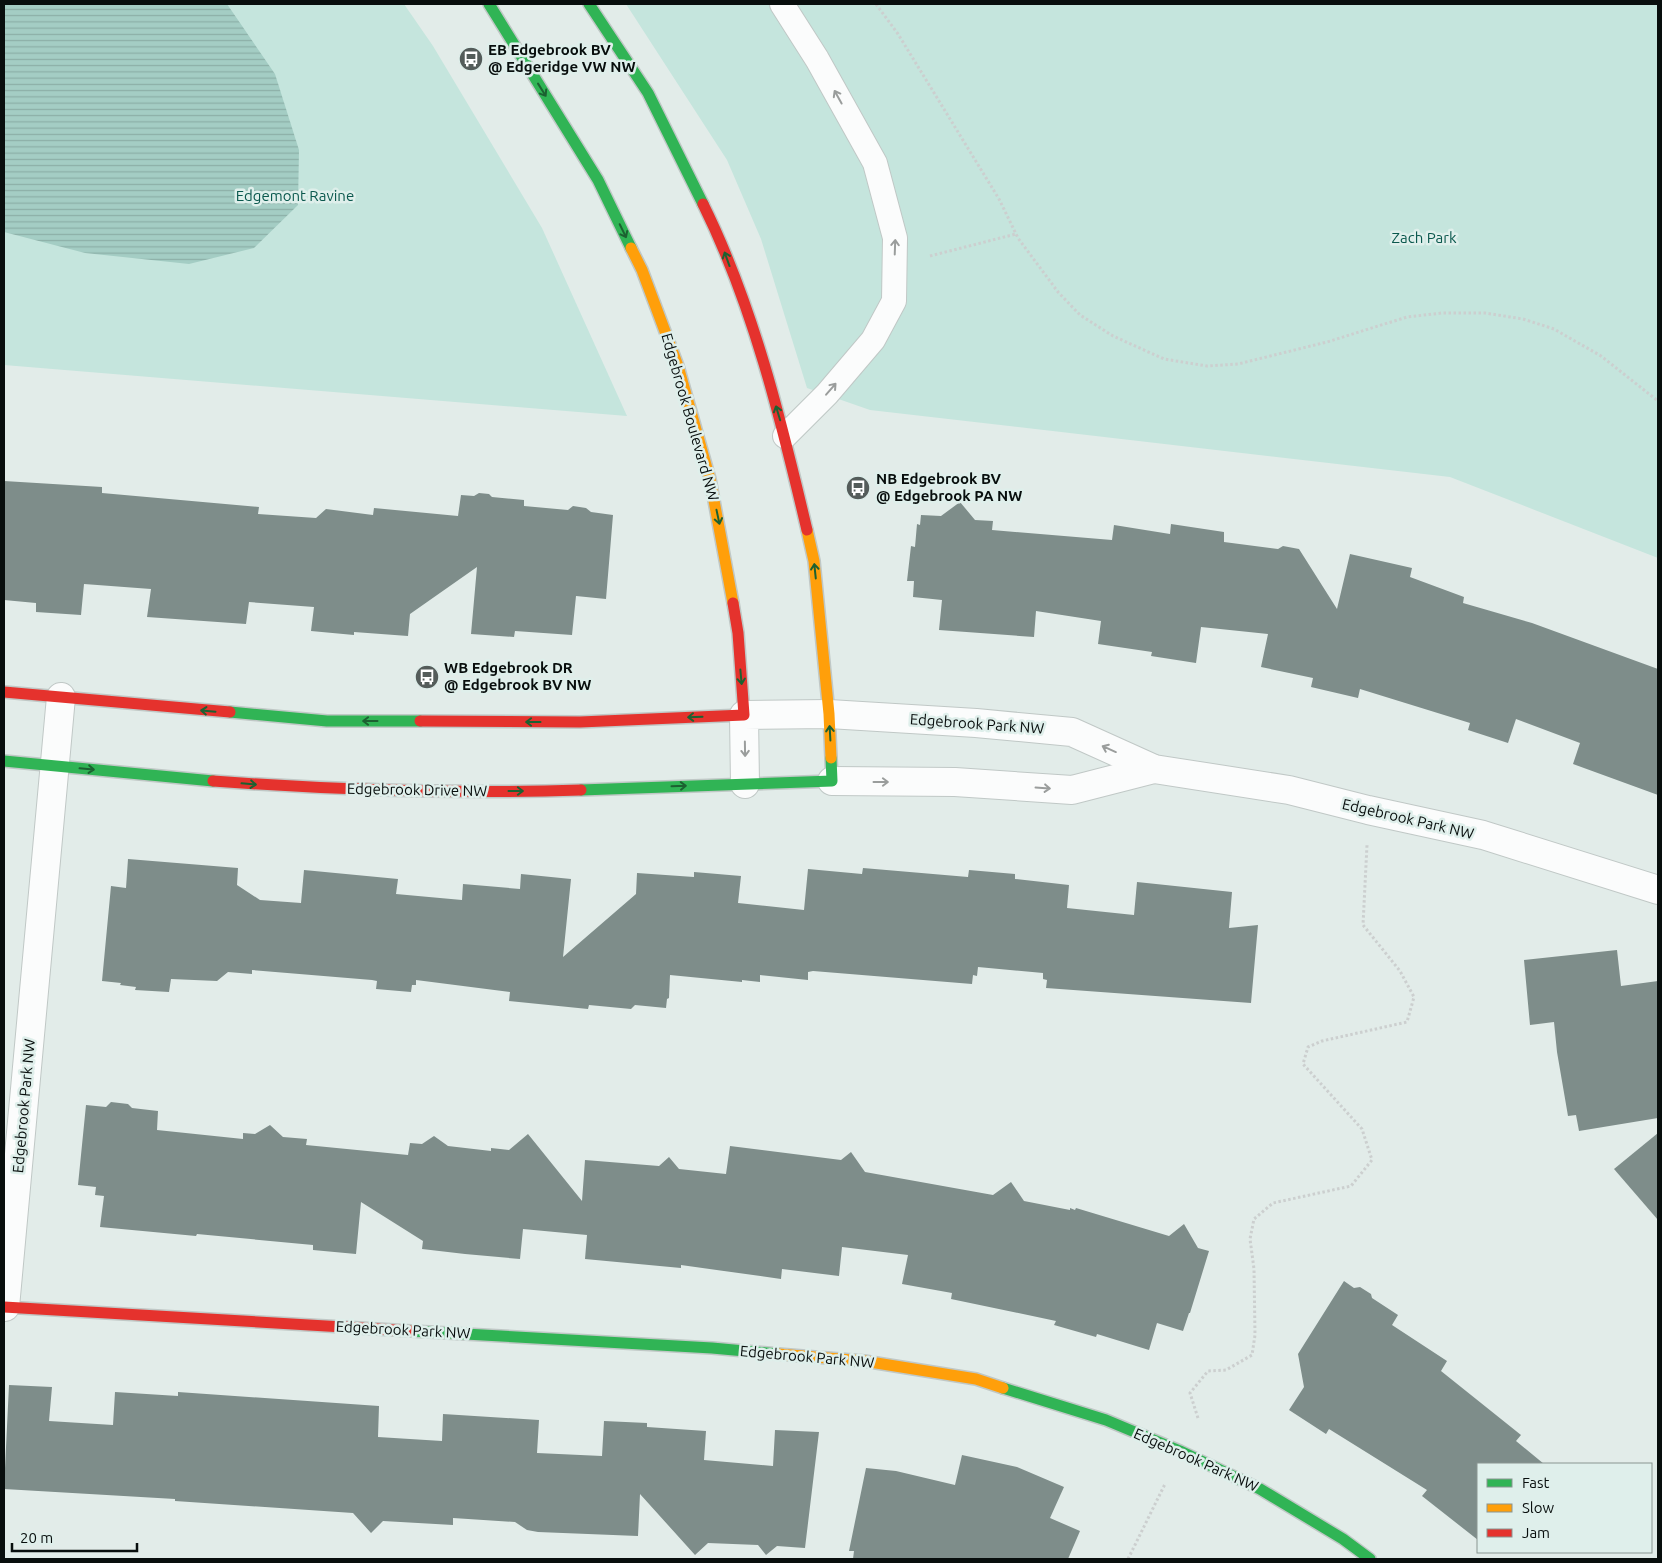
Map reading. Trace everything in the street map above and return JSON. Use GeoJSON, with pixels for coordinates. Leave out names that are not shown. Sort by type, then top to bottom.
{"type":"FeatureCollection","features":[{"type":"Feature","properties":{"kind":"street","name":"Edgebrook Boulevard NW"},"geometry":{"type":"LineString","coordinates":[[489,4],[598,180],[642,270],[678,366],[710,479],[738,633],[744,715],[745,784]]}},
{"type":"Feature","properties":{"kind":"street"},"geometry":{"type":"LineString","coordinates":[[589,4],[648,93],[719,237],[754,334],[785,436],[814,560],[829,714],[832,781]]}},
{"type":"Feature","properties":{"kind":"street"},"geometry":{"type":"LineString","coordinates":[[4,692],[327,721],[580,722],[744,715]]}},
{"type":"Feature","properties":{"kind":"street","name":"Edgebrook Park NW"},"geometry":{"type":"LineString","coordinates":[[61,697],[4,1307],[692,1347],[864,1360],[976,1379],[1106,1420],[1180,1450],[1260,1488],[1343,1539],[1370,1559]]}},
{"type":"Feature","properties":{"kind":"street","name":"Edgebrook Park NW"},"geometry":{"type":"LineString","coordinates":[[744,715],[829,714],[976,723],[1072,732],[1154,769],[1289,790],[1483,836],[1658,890]]}},
{"type":"Feature","properties":{"kind":"street","name":"Edgebrook Drive NW"},"geometry":{"type":"LineString","coordinates":[[4,761],[253,784],[418,792],[550,791],[832,781]]}},
{"type":"Feature","properties":{"kind":"street","name":"Edgebrook Park NW"},"geometry":{"type":"LineString","coordinates":[[832,781],[955,782],[1072,790],[1154,769]]}},
{"type":"Feature","properties":{"kind":"lane"},"geometry":{"type":"LineString","coordinates":[[782,4],[817,59],[875,163],[895,238],[894,301],[873,340],[827,394],[785,436]]}},
{"type":"Feature","properties":{"kind":"path"},"geometry":{"type":"LineString","coordinates":[[876,4],[898,34],[998,199],[1016,234],[1058,292],[1080,315],[1114,336],[1164,359],[1207,366],[1238,364],[1327,342],[1407,318],[1442,313],[1485,313],[1523,319],[1554,330],[1601,356],[1658,401]]}},
{"type":"Feature","properties":{"kind":"path"},"geometry":{"type":"LineString","coordinates":[[927,257],[1016,234]]}},
{"type":"Feature","properties":{"kind":"path"},"geometry":{"type":"LineString","coordinates":[[1198,1418],[1190,1393],[1208,1371],[1226,1370],[1252,1355],[1255,1335],[1254,1269],[1250,1239],[1254,1219],[1273,1202],[1351,1186],[1372,1160],[1362,1129],[1303,1064],[1308,1047],[1407,1022],[1414,997],[1400,971],[1364,925],[1368,810]]}},
{"type":"Feature","properties":{"kind":"path"},"geometry":{"type":"LineString","coordinates":[[1128,1559],[1150,1517],[1180,1450]]}},
{"type":"Feature","properties":{"kind":"green space","name":"Edgemont Ravine"},"geometry":{"type":"Polygon","coordinates":[[[4,4],[404,4],[433,46],[542,228],[627,416],[4,365],[4,4]]]}},
{"type":"Feature","properties":{"kind":"green space","name":"Zach Park"},"geometry":{"type":"Polygon","coordinates":[[[626,4],[1658,4],[1658,558],[1450,477],[870,410],[807,388],[761,239],[727,160],[626,4]]]}},
{"type":"Feature","properties":{"kind":"shaded area"},"geometry":{"type":"Polygon","coordinates":[[[4,4],[227,4],[275,74],[299,150],[298,205],[254,248],[189,264],[85,253],[4,232],[4,4]]]}},
{"type":"Feature","properties":{"kind":"building"},"geometry":{"type":"Polygon","coordinates":[[[4,481],[102,487],[102,493],[259,507],[258,514],[316,518],[326,509],[373,515],[374,508],[458,516],[461,495],[474,496],[479,493],[489,494],[492,497],[524,500],[524,506],[568,510],[573,506],[586,508],[591,512],[613,515],[606,599],[576,596],[572,635],[515,631],[514,637],[471,634],[477,567],[410,614],[408,636],[354,632],[354,635],[311,631],[314,607],[249,602],[246,624],[147,617],[151,589],[84,584],[81,615],[36,612],[36,603],[4,600],[4,481]]]}},
{"type":"Feature","properties":{"kind":"building"},"geometry":{"type":"Polygon","coordinates":[[[960,502],[975,520],[993,521],[992,530],[1112,540],[1114,525],[1170,534],[1171,524],[1224,532],[1224,542],[1278,549],[1283,546],[1299,549],[1337,609],[1350,554],[1412,568],[1410,577],[1464,597],[1463,603],[1532,623],[1658,669],[1658,795],[1573,764],[1580,743],[1516,719],[1508,743],[1468,730],[1470,723],[1360,689],[1358,698],[1311,687],[1313,678],[1261,667],[1268,634],[1201,627],[1196,663],[1151,656],[1152,652],[1098,644],[1101,621],[1036,611],[1034,637],[939,630],[942,600],[913,597],[914,581],[907,581],[911,546],[915,547],[917,524],[920,525],[921,515],[941,516],[960,502]]]}},
{"type":"Feature","properties":{"kind":"building"},"geometry":{"type":"Polygon","coordinates":[[[128,859],[238,868],[237,885],[260,900],[301,903],[304,870],[398,879],[396,894],[462,900],[463,884],[520,889],[521,874],[571,879],[563,957],[636,894],[637,873],[694,877],[694,872],[741,876],[738,903],[804,910],[808,869],[862,874],[863,868],[968,877],[969,870],[1015,874],[1015,879],[1069,885],[1067,908],[1134,915],[1137,882],[1232,892],[1229,928],[1258,925],[1251,1003],[1046,988],[1047,980],[1043,979],[1043,973],[978,967],[977,976],[973,975],[972,984],[813,971],[808,972],[808,980],[760,975],[760,982],[670,975],[669,998],[667,999],[666,1008],[635,1005],[631,1009],[589,1005],[588,1009],[509,1001],[510,992],[416,980],[416,985],[412,985],[411,992],[376,989],[377,981],[372,980],[252,970],[252,974],[228,972],[217,981],[171,979],[169,992],[135,990],[136,987],[102,981],[111,886],[126,888],[128,859]]]}},
{"type":"Feature","properties":{"kind":"building"},"geometry":{"type":"Polygon","coordinates":[[[1617,950],[1621,986],[1658,981],[1658,1118],[1579,1131],[1576,1115],[1568,1116],[1554,1022],[1530,1025],[1524,960],[1617,950]]]}},
{"type":"Feature","properties":{"kind":"building"},"geometry":{"type":"Polygon","coordinates":[[[111,1102],[128,1104],[132,1108],[158,1111],[157,1130],[243,1139],[243,1133],[255,1134],[270,1125],[283,1137],[307,1139],[306,1145],[408,1155],[410,1143],[422,1144],[434,1136],[448,1146],[491,1151],[491,1148],[509,1150],[528,1134],[582,1201],[585,1160],[659,1166],[669,1157],[679,1169],[726,1174],[730,1146],[841,1160],[851,1152],[865,1172],[993,1195],[1011,1182],[1024,1201],[1070,1210],[1070,1208],[1075,1210],[1076,1208],[1169,1236],[1184,1224],[1198,1248],[1209,1251],[1183,1331],[1157,1323],[1149,1350],[1097,1334],[1096,1337],[1054,1325],[1056,1321],[951,1299],[952,1293],[902,1284],[908,1255],[842,1247],[839,1276],[782,1269],[781,1279],[681,1265],[681,1268],[585,1259],[587,1235],[523,1229],[520,1259],[422,1249],[423,1241],[361,1202],[356,1254],[313,1250],[313,1245],[100,1227],[104,1196],[95,1195],[96,1187],[78,1185],[86,1105],[106,1107],[111,1102]]]}},
{"type":"Feature","properties":{"kind":"building"},"geometry":{"type":"Polygon","coordinates":[[[1658,1133],[1658,1220],[1614,1169],[1658,1133]]]}},
{"type":"Feature","properties":{"kind":"building"},"geometry":{"type":"Polygon","coordinates":[[[1344,1281],[1354,1288],[1360,1287],[1371,1294],[1372,1298],[1398,1315],[1392,1325],[1447,1361],[1441,1371],[1521,1435],[1516,1441],[1543,1463],[1477,1463],[1477,1539],[1422,1496],[1427,1490],[1329,1429],[1326,1434],[1289,1410],[1304,1387],[1298,1354],[1344,1281]]]}},
{"type":"Feature","properties":{"kind":"building"},"geometry":{"type":"Polygon","coordinates":[[[9,1385],[52,1387],[49,1421],[113,1425],[115,1392],[178,1396],[178,1392],[379,1406],[378,1437],[442,1441],[443,1414],[539,1420],[537,1453],[602,1456],[604,1421],[647,1423],[647,1427],[706,1431],[704,1460],[773,1466],[775,1430],[819,1432],[805,1548],[777,1546],[766,1555],[758,1545],[708,1543],[695,1555],[640,1494],[638,1536],[538,1532],[527,1530],[515,1522],[453,1518],[453,1525],[383,1521],[371,1533],[353,1513],[175,1501],[175,1499],[4,1489],[9,1385]]]}},
{"type":"Feature","properties":{"kind":"building"},"geometry":{"type":"Polygon","coordinates":[[[962,1455],[1017,1467],[1064,1487],[1050,1518],[1080,1531],[1068,1559],[853,1559],[854,1551],[849,1551],[866,1468],[896,1471],[955,1485],[962,1455]]]}},
{"type":"Feature","properties":{"kind":"traffic: fast"},"geometry":{"type":"LineString","coordinates":[[489,4],[598,180],[631,248]]}},
{"type":"Feature","properties":{"kind":"traffic: fast"},"geometry":{"type":"LineString","coordinates":[[589,4],[648,93],[703,204]]}},
{"type":"Feature","properties":{"kind":"traffic: fast"},"geometry":{"type":"LineString","coordinates":[[230,712],[327,721],[420,721]]}},
{"type":"Feature","properties":{"kind":"traffic: fast"},"geometry":{"type":"LineString","coordinates":[[581,790],[832,781],[831,758]]}},
{"type":"Feature","properties":{"kind":"traffic: fast"},"geometry":{"type":"LineString","coordinates":[[4,761],[213,781]]}},
{"type":"Feature","properties":{"kind":"traffic: fast"},"geometry":{"type":"LineString","coordinates":[[411,1331],[712,1348],[778,1354]]}},
{"type":"Feature","properties":{"kind":"traffic: fast"},"geometry":{"type":"LineString","coordinates":[[1003,1388],[1106,1420],[1180,1451],[1260,1489],[1343,1539],[1370,1559]]}},
{"type":"Feature","properties":{"kind":"traffic: slow"},"geometry":{"type":"LineString","coordinates":[[631,248],[642,270],[678,366],[710,479],[733,603]]}},
{"type":"Feature","properties":{"kind":"traffic: slow"},"geometry":{"type":"LineString","coordinates":[[807,530],[814,561],[829,714],[831,758]]}},
{"type":"Feature","properties":{"kind":"traffic: slow"},"geometry":{"type":"LineString","coordinates":[[778,1354],[864,1361],[976,1379],[1003,1388]]}},
{"type":"Feature","properties":{"kind":"traffic: jam"},"geometry":{"type":"LineString","coordinates":[[703,204],[721,242],[751,323],[776,405],[807,530]]}},
{"type":"Feature","properties":{"kind":"traffic: jam"},"geometry":{"type":"LineString","coordinates":[[420,721],[580,722],[744,715],[738,633],[733,603]]}},
{"type":"Feature","properties":{"kind":"traffic: jam"},"geometry":{"type":"LineString","coordinates":[[4,692],[230,712]]}},
{"type":"Feature","properties":{"kind":"traffic: jam"},"geometry":{"type":"LineString","coordinates":[[213,781],[397,790],[489,792],[581,790]]}},
{"type":"Feature","properties":{"kind":"traffic: jam"},"geometry":{"type":"LineString","coordinates":[[4,1307],[411,1331]]}},
{"type":"Feature","properties":{"kind":"place","name":"EB Edgebrook BV @ Edgeridge VW NW"},"geometry":{"type":"Point","coordinates":[471,59]}},
{"type":"Feature","properties":{"kind":"place","name":"NB Edgebrook BV @ Edgebrook PA NW"},"geometry":{"type":"Point","coordinates":[858,488]}},
{"type":"Feature","properties":{"kind":"place","name":"WB Edgebrook DR @ Edgebrook BV NW"},"geometry":{"type":"Point","coordinates":[427,677]}}]}
